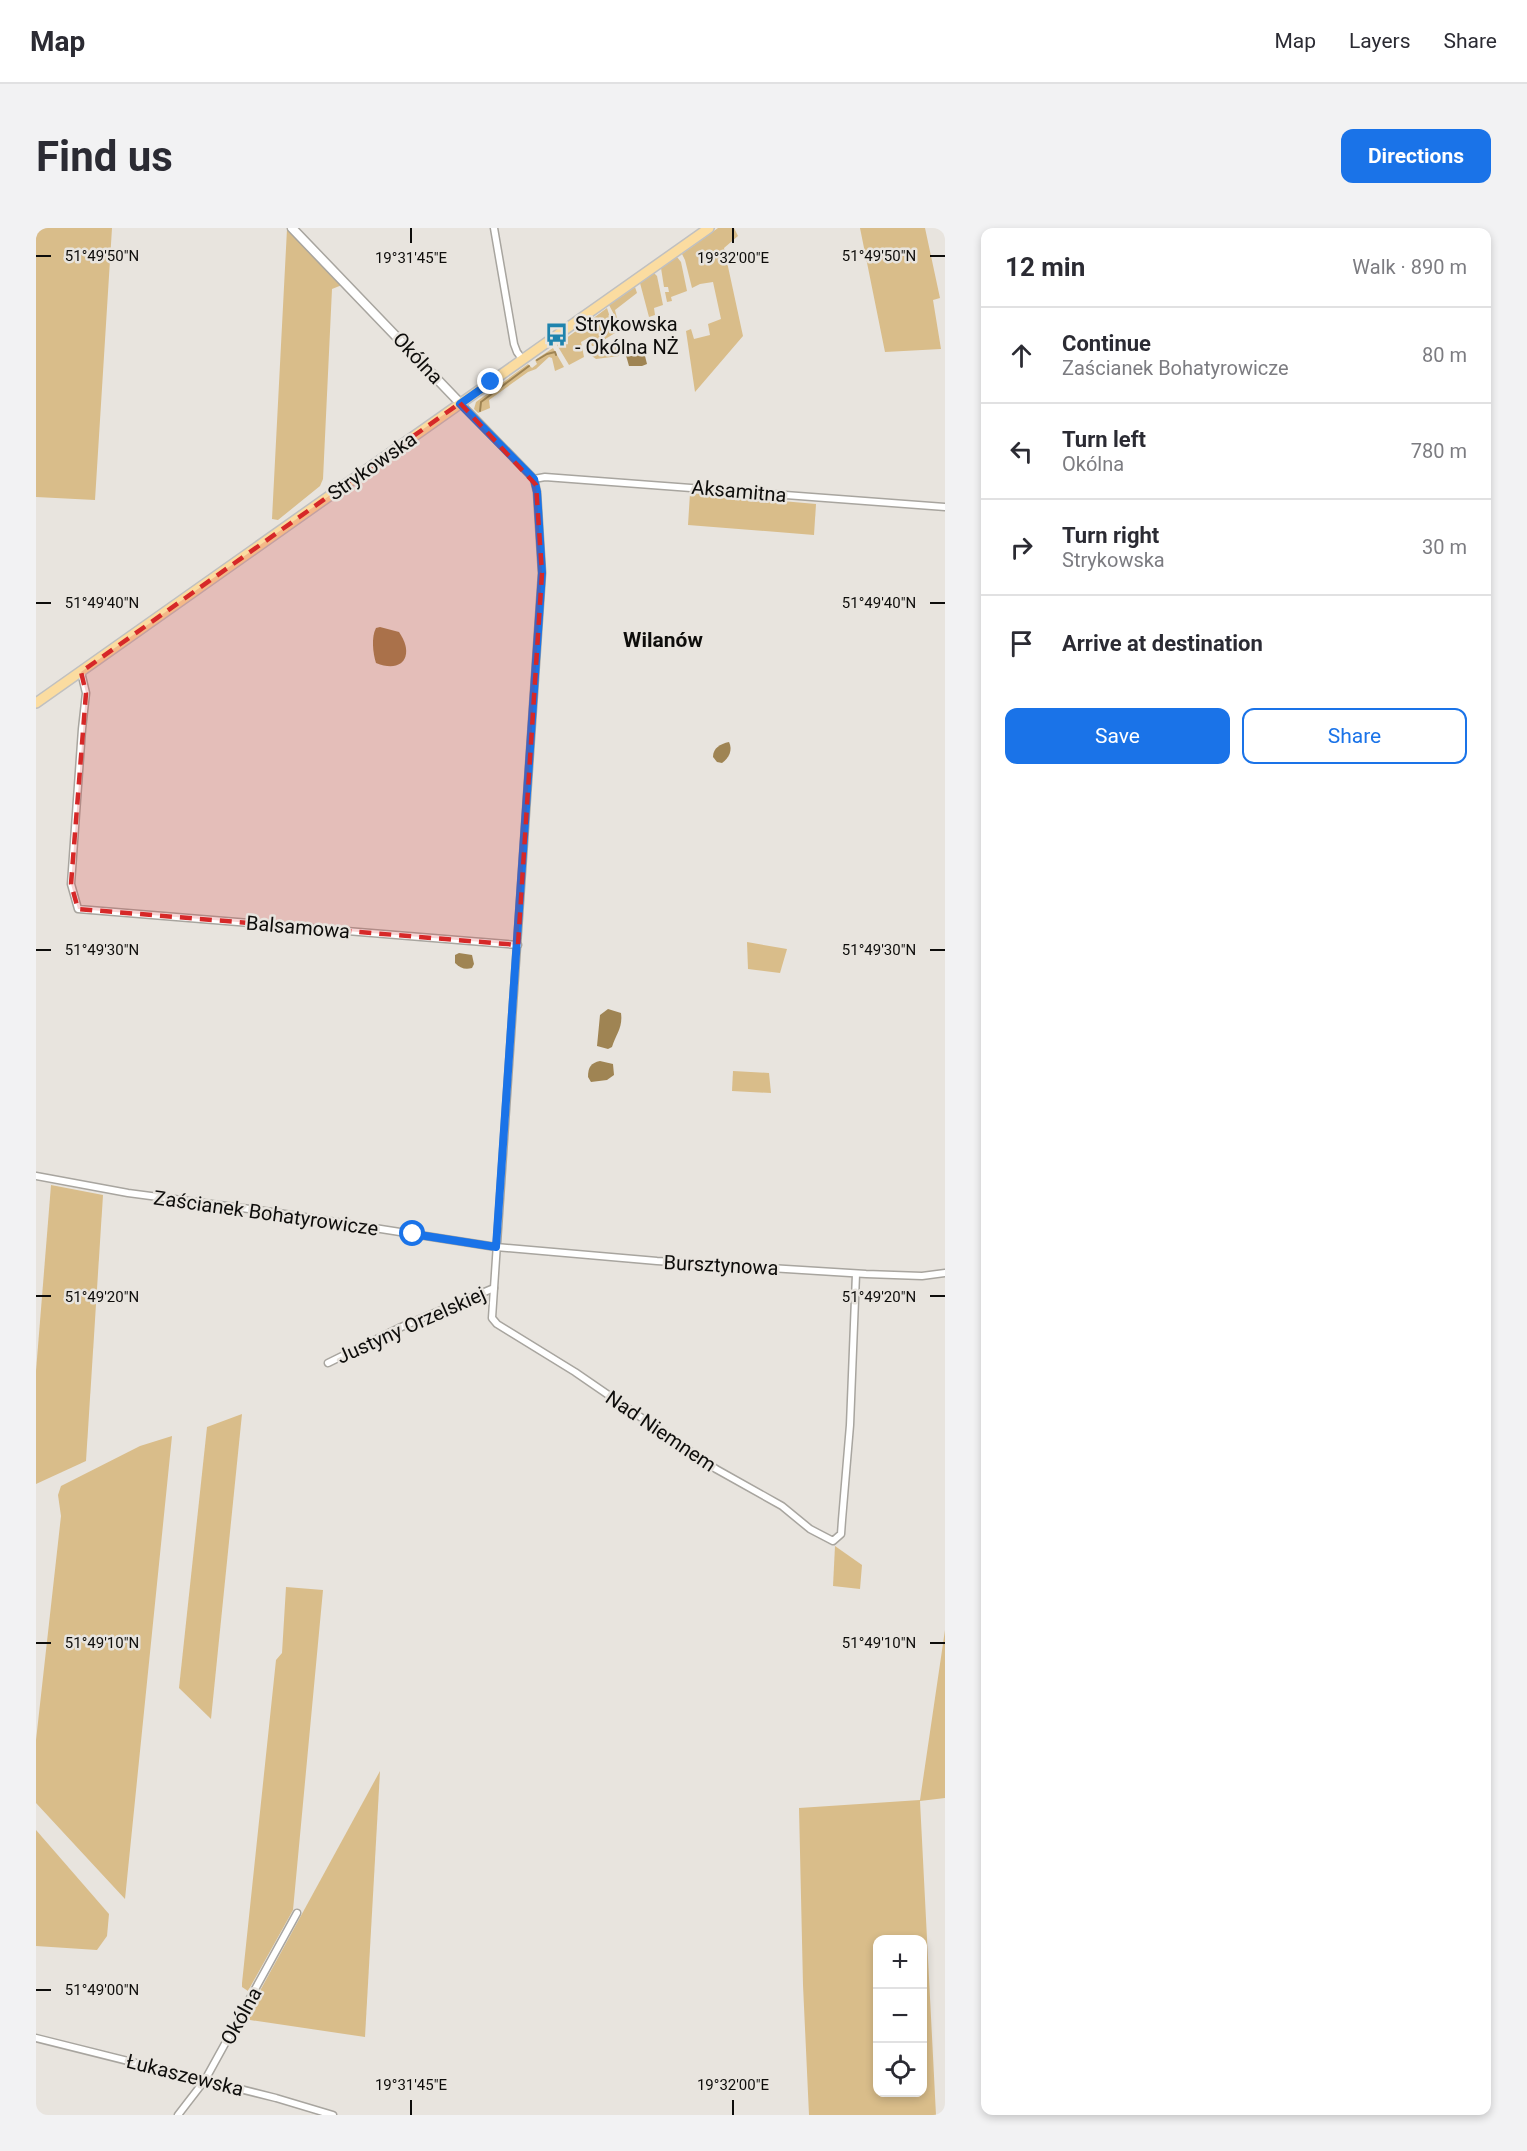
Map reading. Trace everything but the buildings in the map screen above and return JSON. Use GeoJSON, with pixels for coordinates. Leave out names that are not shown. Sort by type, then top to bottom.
{"type":"FeatureCollection","features":[{"type":"Feature","properties":{"kind":"main road","name":"Strykowska"},"geometry":{"type":"LineString","coordinates":[[36,704],[709,228]]}},
{"type":"Feature","properties":{"kind":"street","name":"Okólna"},"geometry":{"type":"LineString","coordinates":[[292,228],[534,479]]}},
{"type":"Feature","properties":{"kind":"street"},"geometry":{"type":"LineString","coordinates":[[494,228],[514,344],[523,360]]}},
{"type":"Feature","properties":{"kind":"street","name":"Aksamitna"},"geometry":{"type":"LineString","coordinates":[[534,479],[544,477],[612,481],[945,507]]}},
{"type":"Feature","properties":{"kind":"street"},"geometry":{"type":"LineString","coordinates":[[494,1288],[542,573],[537,492],[534,479]]}},
{"type":"Feature","properties":{"kind":"street","name":"Balsamowa"},"geometry":{"type":"LineString","coordinates":[[81,672],[86,685],[86,693],[71,884],[78,909],[518,945]]}},
{"type":"Feature","properties":{"kind":"street","name":"Zaścianek Bohatyrowicze"},"geometry":{"type":"LineString","coordinates":[[36,1176],[128,1193],[496,1247]]}},
{"type":"Feature","properties":{"kind":"street","name":"Bursztynowa"},"geometry":{"type":"LineString","coordinates":[[496,1247],[657,1262],[856,1274],[922,1276],[945,1273]]}},
{"type":"Feature","properties":{"kind":"street","name":"Nad Niemnem"},"geometry":{"type":"LineString","coordinates":[[494,1288],[492,1318],[497,1324],[575,1372],[716,1469],[782,1506],[810,1529],[833,1541],[841,1534],[850,1425],[856,1274]]}},
{"type":"Feature","properties":{"kind":"street","name":"Justyny Orzelskiej"},"geometry":{"type":"LineString","coordinates":[[328,1363],[399,1328],[494,1288]]}},
{"type":"Feature","properties":{"kind":"street","name":"Okólna"},"geometry":{"type":"LineString","coordinates":[[178,2115],[205,2080],[297,1913]]}},
{"type":"Feature","properties":{"kind":"street","name":"Łukaszewska"},"geometry":{"type":"LineString","coordinates":[[36,2038],[333,2115]]}},
{"type":"Feature","properties":{"kind":"highlighted area"},"geometry":{"type":"Polygon","coordinates":[[[460,403],[536,485],[542,573],[518,945],[78,909],[71,884],[86,693],[81,672],[460,403]]]}},
{"type":"Feature","properties":{"kind":"shaded area"},"geometry":{"type":"Polygon","coordinates":[[[36,228],[112,228],[95,500],[36,497],[36,228]]]}},
{"type":"Feature","properties":{"kind":"shaded area"},"geometry":{"type":"Polygon","coordinates":[[[718,228],[734,228],[738,236],[724,248],[743,336],[695,392],[686,331],[691,329],[694,339],[710,335],[708,324],[721,319],[713,282],[692,288],[682,254],[718,228]]]}},
{"type":"Feature","properties":{"kind":"shaded area"},"geometry":{"type":"Polygon","coordinates":[[[860,228],[925,228],[940,298],[933,300],[941,349],[885,352],[860,228]]]}},
{"type":"Feature","properties":{"kind":"shaded area"},"geometry":{"type":"Polygon","coordinates":[[[287,229],[342,285],[332,289],[323,479],[320,486],[278,520],[272,519],[287,229]]]}},
{"type":"Feature","properties":{"kind":"shaded area"},"geometry":{"type":"Polygon","coordinates":[[[677,257],[681,262],[687,291],[671,297],[672,301],[667,302],[665,292],[669,292],[668,287],[664,287],[661,268],[677,257]]]}},
{"type":"Feature","properties":{"kind":"shaded area"},"geometry":{"type":"Polygon","coordinates":[[[654,273],[657,276],[663,305],[654,308],[655,315],[649,317],[640,283],[654,273]]]}},
{"type":"Feature","properties":{"kind":"shaded area"},"geometry":{"type":"Polygon","coordinates":[[[635,287],[637,293],[615,310],[618,322],[609,305],[635,287]]]}},
{"type":"Feature","properties":{"kind":"shaded area"},"geometry":{"type":"Polygon","coordinates":[[[607,308],[615,333],[594,346],[588,338],[581,342],[584,357],[569,365],[557,345],[607,308]]]}},
{"type":"Feature","properties":{"kind":"shaded area"},"geometry":{"type":"Polygon","coordinates":[[[617,344],[619,356],[596,359],[592,356],[594,351],[617,344]]]}},
{"type":"Feature","properties":{"kind":"shaded area"},"geometry":{"type":"Polygon","coordinates":[[[553,348],[564,367],[555,371],[552,358],[549,357],[536,369],[528,372],[489,400],[490,408],[478,413],[474,409],[476,402],[528,364],[532,368],[537,364],[535,360],[553,348]]]}},
{"type":"Feature","properties":{"kind":"shaded area"},"geometry":{"type":"Polygon","coordinates":[[[643,348],[647,364],[629,366],[625,352],[643,348]]]}},
{"type":"Feature","properties":{"kind":"shaded area"},"geometry":{"type":"Polygon","coordinates":[[[690,493],[816,504],[814,535],[688,525],[690,493]]]}},
{"type":"Feature","properties":{"kind":"shaded area"},"geometry":{"type":"Polygon","coordinates":[[[376,628],[399,632],[404,640],[406,655],[399,664],[385,666],[376,663],[373,636],[376,628]]]}},
{"type":"Feature","properties":{"kind":"shaded area"},"geometry":{"type":"Polygon","coordinates":[[[729,742],[731,748],[728,756],[722,763],[717,762],[713,757],[714,751],[720,745],[729,742]]]}},
{"type":"Feature","properties":{"kind":"shaded area"},"geometry":{"type":"Polygon","coordinates":[[[747,942],[787,949],[780,973],[748,969],[747,942]]]}},
{"type":"Feature","properties":{"kind":"shaded area"},"geometry":{"type":"Polygon","coordinates":[[[459,953],[472,955],[474,964],[472,968],[463,968],[455,963],[455,955],[459,953]]]}},
{"type":"Feature","properties":{"kind":"shaded area"},"geometry":{"type":"Polygon","coordinates":[[[608,1009],[621,1013],[621,1018],[612,1047],[608,1049],[597,1046],[600,1015],[608,1009]]]}},
{"type":"Feature","properties":{"kind":"shaded area"},"geometry":{"type":"Polygon","coordinates":[[[600,1061],[613,1064],[614,1075],[607,1080],[591,1082],[588,1077],[589,1068],[600,1061]]]}},
{"type":"Feature","properties":{"kind":"shaded area"},"geometry":{"type":"Polygon","coordinates":[[[733,1071],[769,1073],[771,1093],[732,1091],[733,1071]]]}},
{"type":"Feature","properties":{"kind":"shaded area"},"geometry":{"type":"Polygon","coordinates":[[[51,1185],[103,1195],[86,1461],[36,1484],[36,1371],[51,1185]]]}},
{"type":"Feature","properties":{"kind":"shaded area"},"geometry":{"type":"Polygon","coordinates":[[[242,1414],[211,1719],[179,1688],[207,1427],[242,1414]]]}},
{"type":"Feature","properties":{"kind":"shaded area"},"geometry":{"type":"Polygon","coordinates":[[[172,1436],[125,1899],[36,1803],[36,1740],[61,1516],[58,1495],[61,1486],[140,1446],[172,1436]]]}},
{"type":"Feature","properties":{"kind":"shaded area"},"geometry":{"type":"Polygon","coordinates":[[[835,1546],[862,1565],[860,1589],[833,1586],[835,1546]]]}},
{"type":"Feature","properties":{"kind":"shaded area"},"geometry":{"type":"Polygon","coordinates":[[[286,1587],[323,1590],[293,1910],[248,1991],[242,1987],[242,1983],[276,1660],[282,1653],[286,1587]]]}},
{"type":"Feature","properties":{"kind":"shaded area"},"geometry":{"type":"Polygon","coordinates":[[[945,1630],[945,1798],[920,1801],[927,1935],[873,1935],[873,2097],[927,2097],[927,1938],[936,2115],[809,2115],[799,1808],[920,1800],[945,1630]]]}},
{"type":"Feature","properties":{"kind":"shaded area"},"geometry":{"type":"Polygon","coordinates":[[[380,1771],[365,2037],[250,2020],[249,2011],[380,1771]]]}},
{"type":"Feature","properties":{"kind":"shaded area"},"geometry":{"type":"Polygon","coordinates":[[[36,1830],[109,1914],[107,1936],[97,1950],[36,1946],[36,1830]]]}},
{"type":"Feature","properties":{"kind":"waterway"},"geometry":{"type":"LineString","coordinates":[[537,360],[547,354],[555,352],[556,355]]}},
{"type":"Feature","properties":{"kind":"waterway"},"geometry":{"type":"LineString","coordinates":[[480,411],[481,402],[529,366]]}},
{"type":"Feature","properties":{"kind":"place","name":"Strykowska - Okólna NŻ"},"geometry":{"type":"Point","coordinates":[557,335]}},
{"type":"Feature","properties":{"kind":"district","name":"Wilanów"},"geometry":{"type":"Point","coordinates":[663,640]}},
{"type":"Feature","properties":{"kind":"route"},"geometry":{"type":"LineString","coordinates":[[413,1234],[496,1247],[542,573],[537,492],[534,479],[460,404],[491,382]]}}]}
